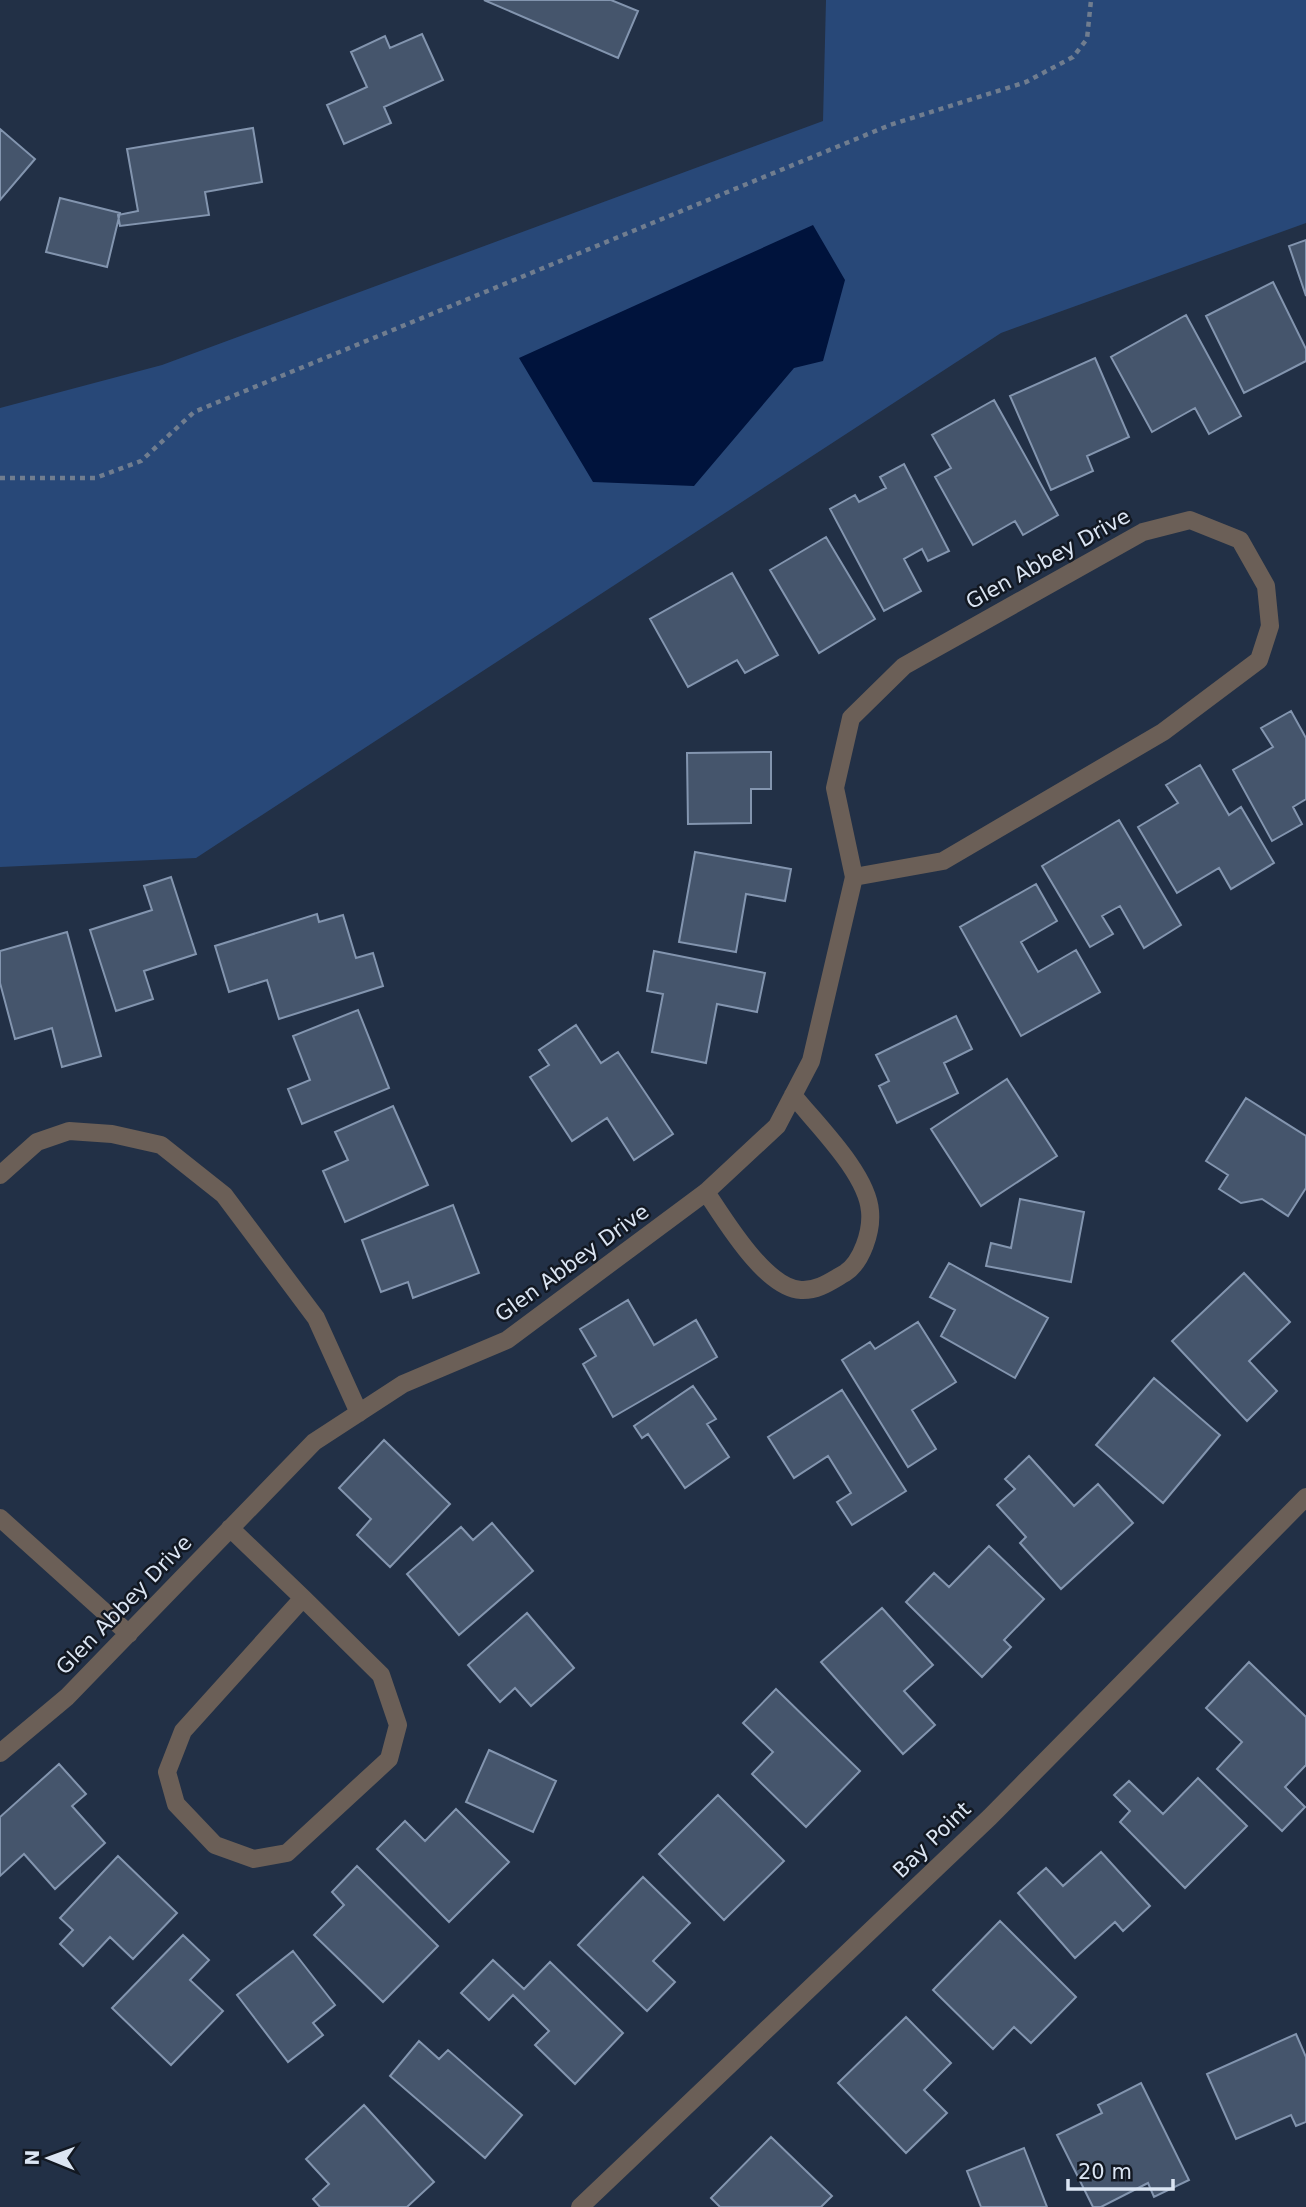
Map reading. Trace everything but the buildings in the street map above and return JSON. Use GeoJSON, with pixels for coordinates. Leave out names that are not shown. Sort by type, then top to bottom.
{"type":"FeatureCollection","features":[{"type":"Feature","properties":{"kind":"street","name":"Glen Abbey Drive"},"geometry":{"type":"LineString","coordinates":[[0,1753],[67,1698],[314,1442],[403,1384],[507,1340],[706,1192],[777,1126],[811,1061],[854,877],[835,788],[850,719],[904,666],[1143,531],[1190,520],[1240,540],[1266,586],[1270,626],[1259,660],[1163,732],[943,861],[854,877]]}},
{"type":"Feature","properties":{"kind":"street"},"geometry":{"type":"LineString","coordinates":[[706,1192],[761,1270],[799,1291],[821,1287],[851,1269],[866,1242],[870,1210],[857,1175],[793,1095]]}},
{"type":"Feature","properties":{"kind":"street"},"geometry":{"type":"LineString","coordinates":[[0,1175],[37,1142],[69,1131],[112,1134],[161,1145],[224,1195],[308,1308],[359,1413]]}},
{"type":"Feature","properties":{"kind":"street","name":"Bay Point"},"geometry":{"type":"LineString","coordinates":[[580,2207],[990,1817],[1306,1497]]}},
{"type":"Feature","properties":{"kind":"street"},"geometry":{"type":"LineString","coordinates":[[0,1518],[129,1634]]}},
{"type":"Feature","properties":{"kind":"street"},"geometry":{"type":"LineString","coordinates":[[230,1528],[303,1598],[381,1675],[397,1725],[389,1759],[287,1853],[254,1859],[215,1845],[176,1804],[167,1772],[183,1731],[303,1598]]}},
{"type":"Feature","properties":{"kind":"path"},"geometry":{"type":"LineString","coordinates":[[0,478],[95,478],[141,461],[194,412],[890,125],[1027,82],[1073,57],[1087,39],[1091,0]]}},
{"type":"Feature","properties":{"kind":"shaded area"},"geometry":{"type":"Polygon","coordinates":[[[826,0],[1306,0],[1306,223],[1001,333],[196,858],[0,867],[0,408],[162,365],[823,121],[826,0]]]}},
{"type":"Feature","properties":{"kind":"shaded area"},"geometry":{"type":"Polygon","coordinates":[[[813,225],[845,280],[823,361],[794,368],[694,486],[593,482],[519,358],[813,225]]]}}]}
